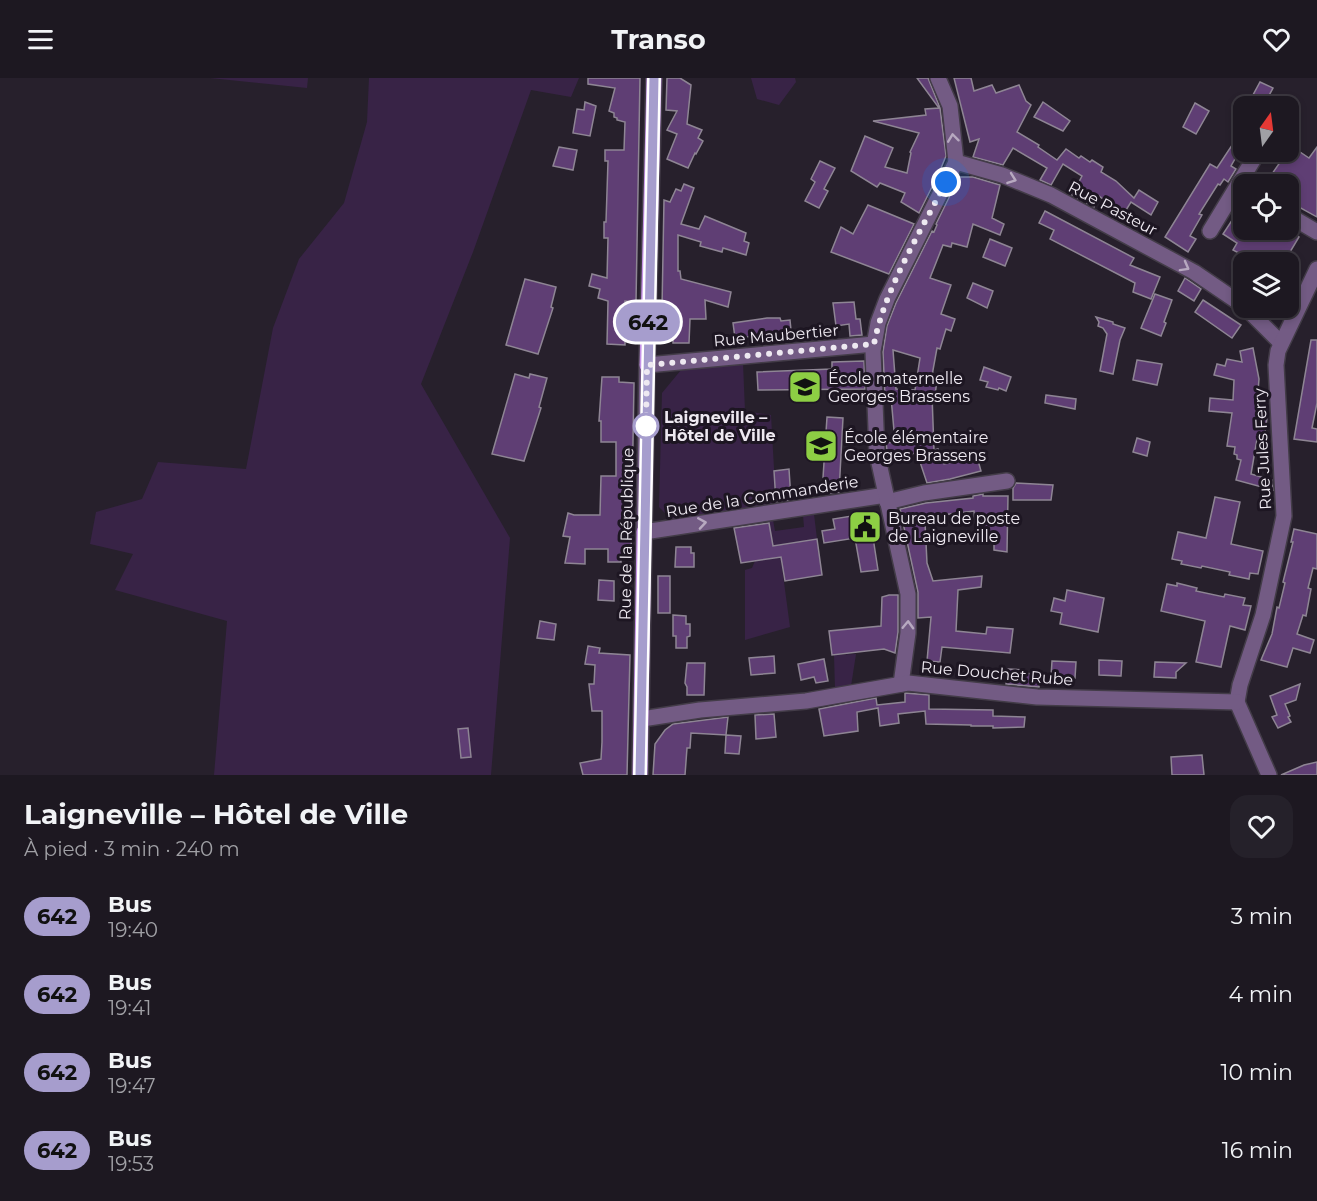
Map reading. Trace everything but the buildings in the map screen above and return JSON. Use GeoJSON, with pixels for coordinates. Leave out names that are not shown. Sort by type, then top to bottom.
{"type":"FeatureCollection","features":[{"type":"Feature","properties":{"kind":"main road","name":"Rue de la République"},"geometry":{"type":"LineString","coordinates":[[647,365],[654,78]]}},
{"type":"Feature","properties":{"kind":"main road","name":"Rue de la République"},"geometry":{"type":"LineString","coordinates":[[640,775],[644,532]]}},
{"type":"Feature","properties":{"kind":"street"},"geometry":{"type":"LineString","coordinates":[[901,684],[908,633],[908,594],[876,446],[874,344],[878,323],[887,299],[956,162],[950,106],[938,78]]}},
{"type":"Feature","properties":{"kind":"street","name":"Rue Pasteur"},"geometry":{"type":"LineString","coordinates":[[956,162],[1002,175],[1051,195],[1194,272],[1233,299]]}},
{"type":"Feature","properties":{"kind":"street"},"geometry":{"type":"LineString","coordinates":[[1209,231],[1233,197]]}},
{"type":"Feature","properties":{"kind":"street"},"geometry":{"type":"LineString","coordinates":[[1299,221],[1317,232]]}},
{"type":"Feature","properties":{"kind":"street","name":"Rue Jules Ferry"},"geometry":{"type":"LineString","coordinates":[[1238,702],[1240,685],[1263,615],[1283,524],[1276,365],[1280,342],[1317,269]]}},
{"type":"Feature","properties":{"kind":"street","name":"Rue Pasteur"},"geometry":{"type":"LineString","coordinates":[[1256,318],[1280,342]]}},
{"type":"Feature","properties":{"kind":"street","name":"Rue Maubertier"},"geometry":{"type":"LineString","coordinates":[[647,365],[874,344]]}},
{"type":"Feature","properties":{"kind":"street","name":"Rue de la République"},"geometry":{"type":"LineString","coordinates":[[644,532],[647,365]]}},
{"type":"Feature","properties":{"kind":"street","name":"Rue de la Commanderie"},"geometry":{"type":"LineString","coordinates":[[644,532],[1007,481]]}},
{"type":"Feature","properties":{"kind":"street","name":"Rue Douchet Rube"},"geometry":{"type":"LineString","coordinates":[[642,719],[700,710],[806,701],[901,684],[921,683],[1037,697],[1238,702]]}},
{"type":"Feature","properties":{"kind":"street"},"geometry":{"type":"LineString","coordinates":[[1238,702],[1269,775]]}},
{"type":"Feature","properties":{"kind":"shaded area"},"geometry":{"type":"Polygon","coordinates":[[[210,78],[308,78],[307,88],[210,78]]]}},
{"type":"Feature","properties":{"kind":"shaded area"},"geometry":{"type":"Polygon","coordinates":[[[369,78],[579,78],[571,97],[531,90],[473,252],[421,384],[510,538],[491,775],[214,775],[227,621],[115,590],[133,554],[90,544],[96,512],[142,499],[158,462],[246,469],[273,328],[299,259],[344,203],[367,122],[369,78]]]}},
{"type":"Feature","properties":{"kind":"shaded area"},"geometry":{"type":"Polygon","coordinates":[[[751,78],[795,78],[796,82],[779,105],[757,99],[751,78]]]}},
{"type":"Feature","properties":{"kind":"shaded area"},"geometry":{"type":"Polygon","coordinates":[[[743,363],[745,411],[771,415],[776,504],[672,520],[659,507],[662,393],[681,370],[743,363]]]}},
{"type":"Feature","properties":{"kind":"shaded area"},"geometry":{"type":"Polygon","coordinates":[[[814,514],[817,539],[779,545],[790,627],[745,640],[745,570],[752,568],[755,561],[774,551],[768,521],[773,520],[775,531],[804,527],[803,515],[814,514]]]}},
{"type":"Feature","properties":{"kind":"shaded area"},"geometry":{"type":"Polygon","coordinates":[[[856,654],[851,686],[835,689],[834,655],[856,654]]]}},
{"type":"Feature","properties":{"kind":"bus line","name":"642"},"geometry":{"type":"LineString","coordinates":[[640,775],[654,78]]}},
{"type":"Feature","properties":{"kind":"place","name":"École maternelle Georges Brassens"},"geometry":{"type":"Point","coordinates":[805,387]}},
{"type":"Feature","properties":{"kind":"place","name":"Laigneville – Hôtel de Ville"},"geometry":{"type":"Point","coordinates":[646,426]}},
{"type":"Feature","properties":{"kind":"place","name":"École élémentaire Georges Brassens"},"geometry":{"type":"Point","coordinates":[821,446]}},
{"type":"Feature","properties":{"kind":"place","name":"Bureau de poste de Laigneville"},"geometry":{"type":"Point","coordinates":[865,527]}},
{"type":"Feature","properties":{"kind":"route"},"geometry":{"type":"LineString","coordinates":[[646,426],[647,365],[874,344],[878,323],[887,299],[946,182]]}}]}
